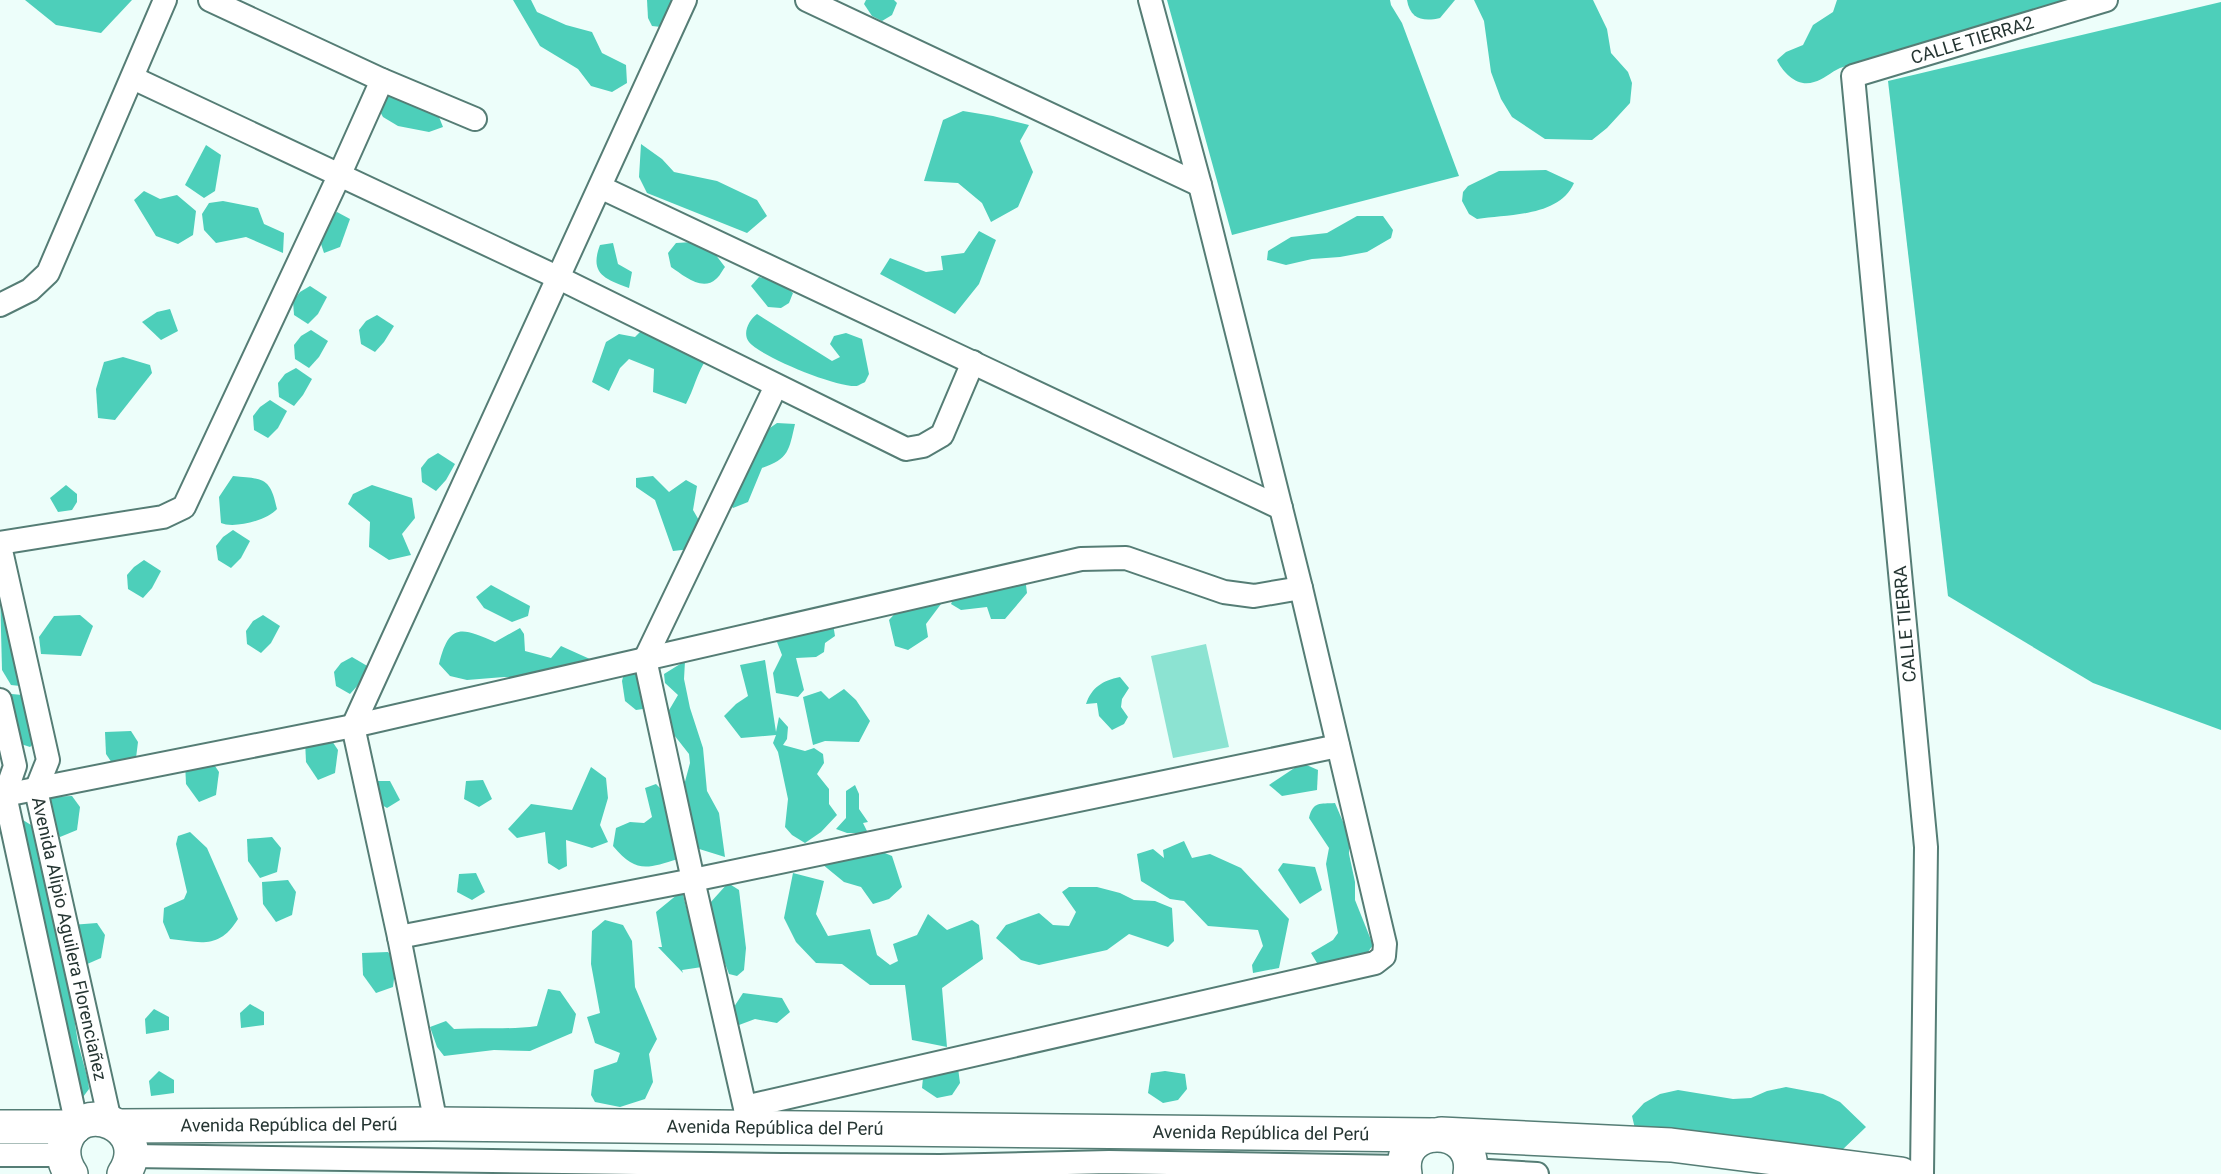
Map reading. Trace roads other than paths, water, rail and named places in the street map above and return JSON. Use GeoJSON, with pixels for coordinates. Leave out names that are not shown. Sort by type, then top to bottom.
{"type":"FeatureCollection","features":[{"type":"Feature","properties":{"kind":"highway","name":"Avenida República del Perú"},"geometry":{"type":"LineString","coordinates":[[72,1146],[93,1119],[114,1124],[436,1124],[747,1117],[1436,1134],[1671,1144],[1901,1174]]}},
{"type":"Feature","properties":{"kind":"highway"},"geometry":{"type":"LineString","coordinates":[[114,1124],[127,1136],[128,1165]]}},
{"type":"Feature","properties":{"kind":"highway"},"geometry":{"type":"LineString","coordinates":[[0,1127],[72,1146]]}},
{"type":"Feature","properties":{"kind":"highway"},"geometry":{"type":"LineString","coordinates":[[1404,1171],[1408,1152],[1412,1146],[1418,1140],[1436,1134],[1453,1138],[1463,1146],[1469,1158],[1470,1172]]}},
{"type":"Feature","properties":{"kind":"street"},"geometry":{"type":"LineString","coordinates":[[0,305],[30,290],[48,273],[165,0]]}},
{"type":"Feature","properties":{"kind":"street"},"geometry":{"type":"LineString","coordinates":[[210,0],[382,80],[475,118]]}},
{"type":"Feature","properties":{"kind":"street"},"geometry":{"type":"LineString","coordinates":[[436,1124],[399,937],[353,726],[685,0]]}},
{"type":"Feature","properties":{"kind":"street"},"geometry":{"type":"LineString","coordinates":[[807,0],[1200,185]]}},
{"type":"Feature","properties":{"kind":"street"},"geometry":{"type":"LineString","coordinates":[[776,386],[645,659],[747,1117],[1380,960],[1386,950],[1385,944],[1301,588],[1200,185],[1150,0]]}},
{"type":"Feature","properties":{"kind":"street","name":"CALLE TIERRA2"},"geometry":{"type":"LineString","coordinates":[[1853,76],[2099,2]]}},
{"type":"Feature","properties":{"kind":"street","name":"CALLE TIERRA"},"geometry":{"type":"LineString","coordinates":[[1853,76],[1926,847],[1922,1174]]}},
{"type":"Feature","properties":{"kind":"street"},"geometry":{"type":"LineString","coordinates":[[133,78],[559,278],[906,449],[923,446],[942,435],[973,362]]}},
{"type":"Feature","properties":{"kind":"street"},"geometry":{"type":"LineString","coordinates":[[0,545],[163,517],[183,507],[382,80]]}},
{"type":"Feature","properties":{"kind":"street"},"geometry":{"type":"LineString","coordinates":[[600,187],[1281,508]]}},
{"type":"Feature","properties":{"kind":"street","name":"Avenida Alipio Aguilera Florenciañez"},"geometry":{"type":"LineString","coordinates":[[0,545],[48,760],[36,790],[114,1124]]}},
{"type":"Feature","properties":{"kind":"street"},"geometry":{"type":"LineString","coordinates":[[2,796],[353,726],[1081,559],[1126,558],[1224,592],[1254,596],[1301,588]]}},
{"type":"Feature","properties":{"kind":"street","name":"Avenida Alipio Aguilera Florenciañez"},"geometry":{"type":"LineString","coordinates":[[0,700],[15,766],[2,796],[72,1146]]}},
{"type":"Feature","properties":{"kind":"street"},"geometry":{"type":"LineString","coordinates":[[399,937],[693,880],[1338,746]]}},
{"type":"Feature","properties":{"kind":"street"},"geometry":{"type":"LineString","coordinates":[[0,1155],[72,1146]]}},
{"type":"Feature","properties":{"kind":"street"},"geometry":{"type":"LineString","coordinates":[[128,1165],[940,1166],[1109,1162],[1404,1171]]}},
{"type":"Feature","properties":{"kind":"street"},"geometry":{"type":"LineString","coordinates":[[1470,1172],[1537,1174]]}}]}
